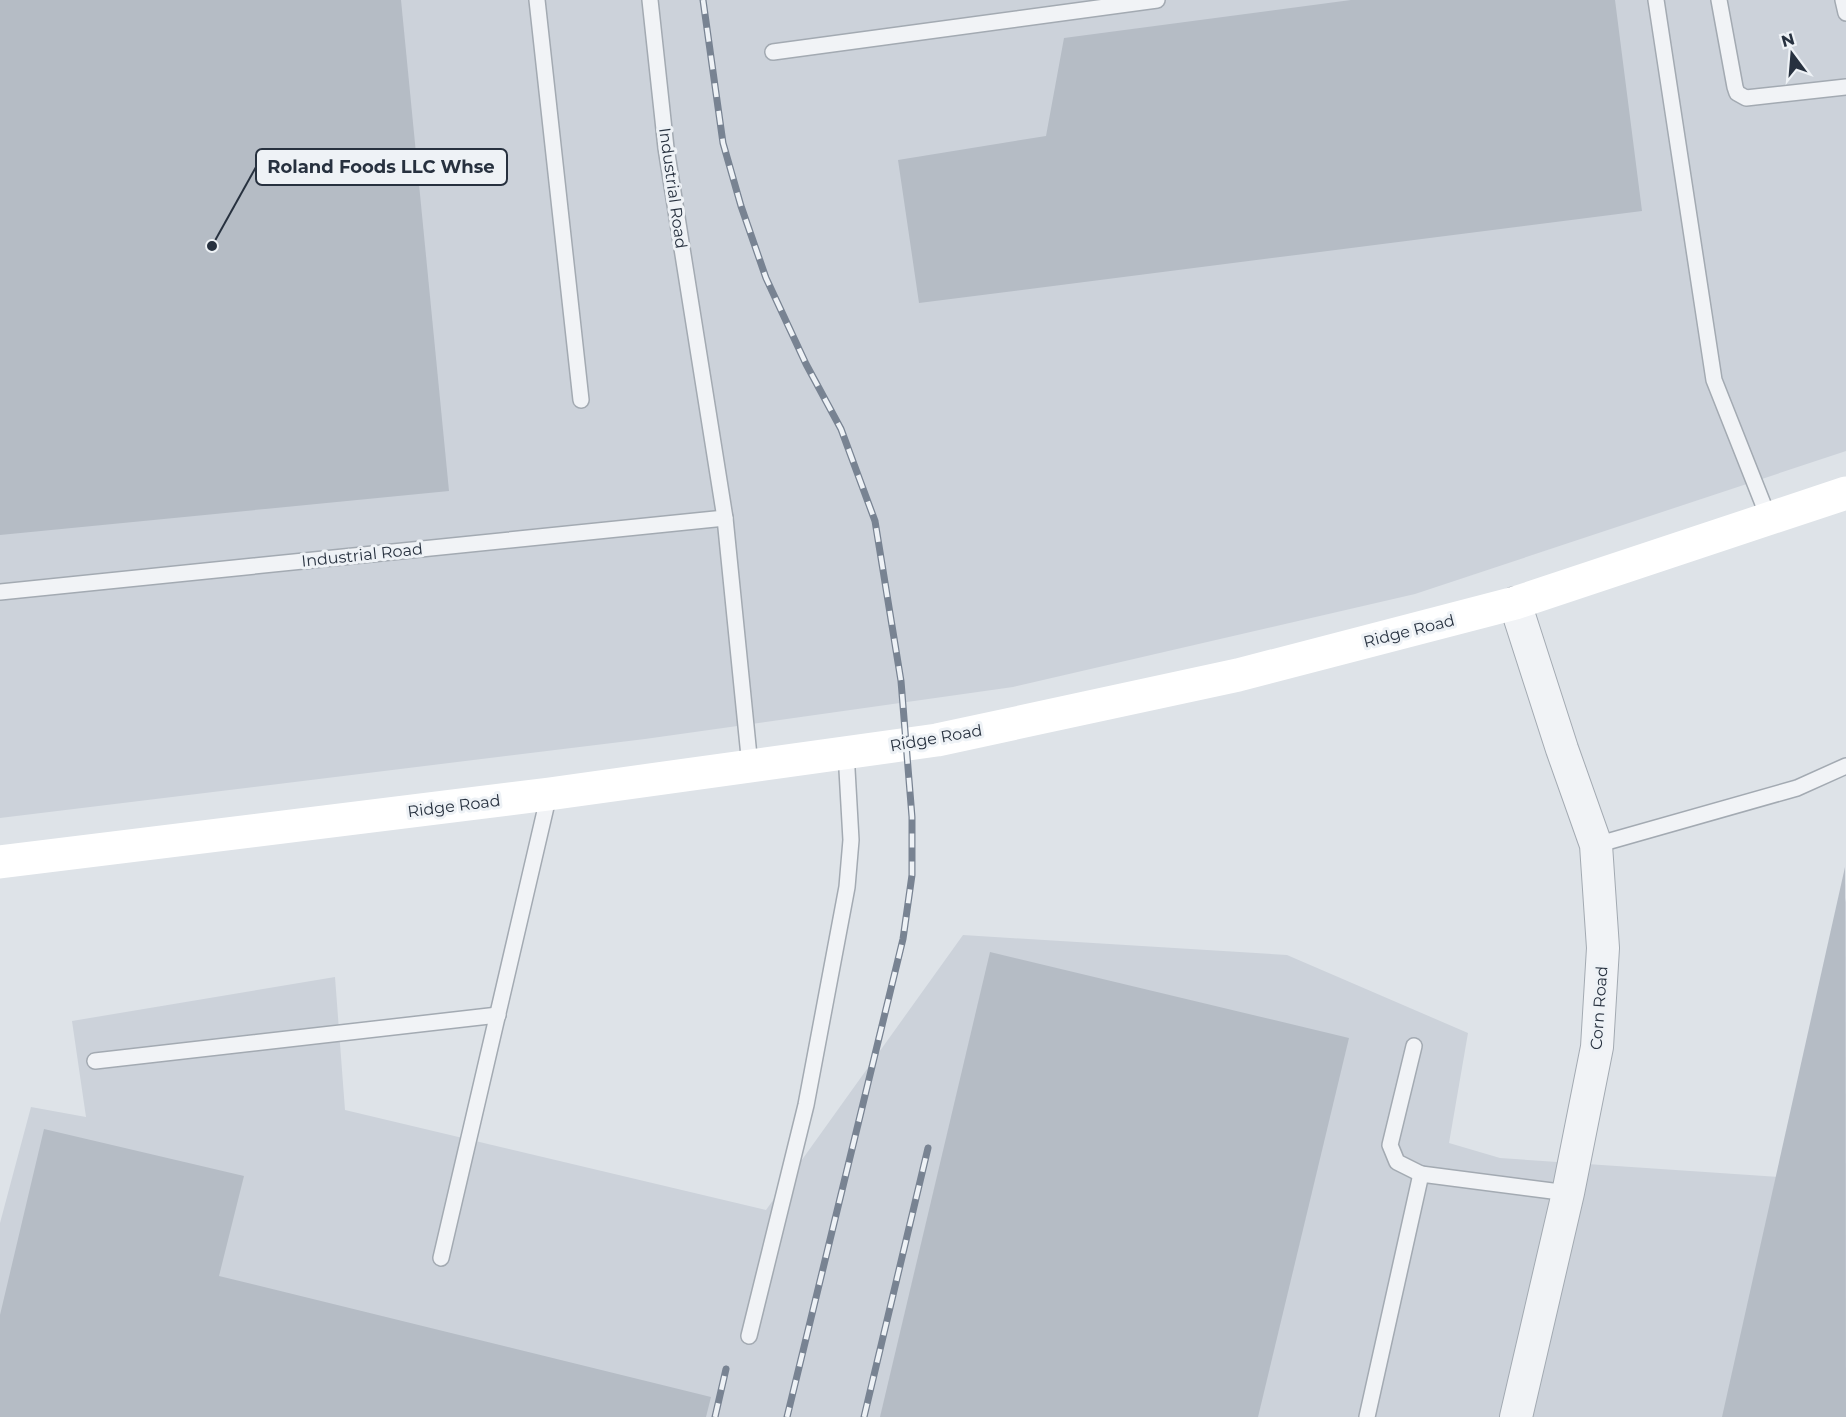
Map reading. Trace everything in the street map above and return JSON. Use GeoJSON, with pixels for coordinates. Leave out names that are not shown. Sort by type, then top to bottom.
{"type":"FeatureCollection","features":[{"type":"Feature","properties":{"kind":"street","name":"Ridge Road"},"geometry":{"type":"LineString","coordinates":[[0,862],[549,794],[937,740],[1238,675],[1515,603],[1846,493]]}},
{"type":"Feature","properties":{"kind":"street","name":"Corn Road"},"geometry":{"type":"LineString","coordinates":[[1515,603],[1596,845],[1603,948],[1597,1047],[1568,1193],[1516,1417]]}},
{"type":"Feature","properties":{"kind":"lane"},"geometry":{"type":"LineString","coordinates":[[537,0],[581,400]]}},
{"type":"Feature","properties":{"kind":"lane","name":"Industrial Road"},"geometry":{"type":"LineString","coordinates":[[650,0],[666,148],[725,518],[750,766]]}},
{"type":"Feature","properties":{"kind":"lane"},"geometry":{"type":"LineString","coordinates":[[773,52],[1157,0]]}},
{"type":"Feature","properties":{"kind":"lane"},"geometry":{"type":"LineString","coordinates":[[1662,0],[1656,0],[1714,380],[1769,519]]}},
{"type":"Feature","properties":{"kind":"lane"},"geometry":{"type":"LineString","coordinates":[[1719,0],[1737,93],[1746,98],[1846,87]]}},
{"type":"Feature","properties":{"kind":"lane"},"geometry":{"type":"LineString","coordinates":[[1844,0],[1846,13]]}},
{"type":"Feature","properties":{"kind":"lane","name":"Industrial Road"},"geometry":{"type":"LineString","coordinates":[[0,592],[725,518]]}},
{"type":"Feature","properties":{"kind":"lane"},"geometry":{"type":"LineString","coordinates":[[749,1336],[806,1105],[847,887],[851,840],[846,752]]}},
{"type":"Feature","properties":{"kind":"lane"},"geometry":{"type":"LineString","coordinates":[[1596,845],[1797,788],[1846,766]]}},
{"type":"Feature","properties":{"kind":"lane"},"geometry":{"type":"LineString","coordinates":[[441,1258],[549,794]]}},
{"type":"Feature","properties":{"kind":"lane"},"geometry":{"type":"LineString","coordinates":[[95,1061],[498,1015]]}},
{"type":"Feature","properties":{"kind":"lane"},"geometry":{"type":"LineString","coordinates":[[1414,1046],[1389,1145],[1396,1162],[1421,1174],[1568,1193]]}},
{"type":"Feature","properties":{"kind":"lane"},"geometry":{"type":"LineString","coordinates":[[1368,1417],[1421,1174]]}},
{"type":"Feature","properties":{"kind":"shaded area"},"geometry":{"type":"Polygon","coordinates":[[[0,0],[1846,0],[1846,451],[1415,594],[1013,687],[645,739],[0,818],[0,0]]]}},
{"type":"Feature","properties":{"kind":"shaded area"},"geometry":{"type":"Polygon","coordinates":[[[1846,898],[1846,1417],[0,1417],[0,1223],[31,1107],[86,1117],[72,1021],[335,977],[345,1110],[766,1210],[963,935],[1287,955],[1468,1033],[1449,1143],[1500,1158],[1779,1177],[1846,898]]]}},
{"type":"Feature","properties":{"kind":"building"},"geometry":{"type":"Polygon","coordinates":[[[0,0],[401,0],[449,491],[0,535],[0,0]]]}},
{"type":"Feature","properties":{"kind":"building"},"geometry":{"type":"Polygon","coordinates":[[[1351,0],[1615,0],[1642,211],[919,303],[898,160],[1046,136],[1064,38],[1351,0]]]}},
{"type":"Feature","properties":{"kind":"building"},"geometry":{"type":"Polygon","coordinates":[[[1845,867],[1846,1417],[1722,1417],[1845,867]]]}},
{"type":"Feature","properties":{"kind":"building"},"geometry":{"type":"Polygon","coordinates":[[[990,952],[1349,1038],[1258,1417],[880,1417],[990,952]]]}},
{"type":"Feature","properties":{"kind":"building"},"geometry":{"type":"Polygon","coordinates":[[[44,1129],[244,1176],[219,1276],[711,1397],[706,1417],[0,1417],[0,1315],[44,1129]]]}},
{"type":"Feature","properties":{"kind":"railway"},"geometry":{"type":"LineString","coordinates":[[703,0],[723,143],[741,206],[766,278],[806,364],[841,429],[875,521],[901,681],[912,817],[912,875],[903,939],[787,1417]]}},
{"type":"Feature","properties":{"kind":"railway"},"geometry":{"type":"LineString","coordinates":[[864,1417],[928,1148]]}},
{"type":"Feature","properties":{"kind":"railway"},"geometry":{"type":"LineString","coordinates":[[715,1417],[726,1369]]}},
{"type":"Feature","properties":{"kind":"place","name":"Roland Foods LLC Whse"},"geometry":{"type":"Point","coordinates":[212,246]}}]}
